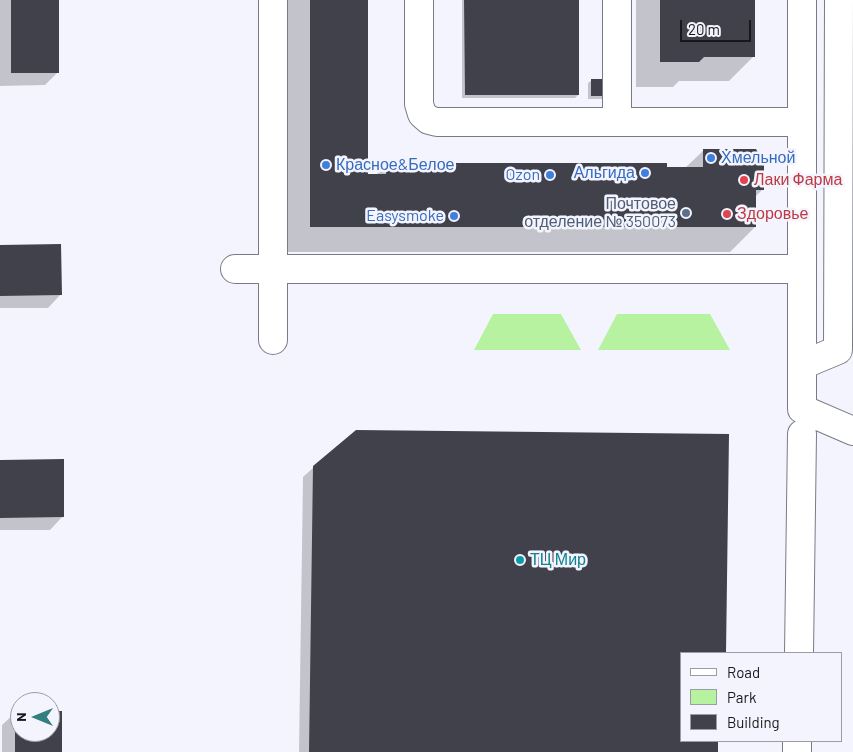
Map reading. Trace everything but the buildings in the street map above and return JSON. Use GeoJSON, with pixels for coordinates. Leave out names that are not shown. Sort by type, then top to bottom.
{"type":"FeatureCollection","features":[{"type":"Feature","properties":{"kind":"street"},"geometry":{"type":"LineString","coordinates":[[273,0],[273,340]]}},
{"type":"Feature","properties":{"kind":"street"},"geometry":{"type":"LineString","coordinates":[[419,0],[419,104],[422,114],[430,120],[437,122],[802,122]]}},
{"type":"Feature","properties":{"kind":"street"},"geometry":{"type":"LineString","coordinates":[[617,0],[617,122]]}},
{"type":"Feature","properties":{"kind":"street"},"geometry":{"type":"LineString","coordinates":[[799,652],[802,421],[802,0]]}},
{"type":"Feature","properties":{"kind":"street"},"geometry":{"type":"LineString","coordinates":[[802,365],[838,350],[839,0]]}},
{"type":"Feature","properties":{"kind":"street"},"geometry":{"type":"LineString","coordinates":[[235,269],[802,269]]}},
{"type":"Feature","properties":{"kind":"street"},"geometry":{"type":"LineString","coordinates":[[802,421],[853,431]]}},
{"type":"Feature","properties":{"kind":"green space"},"geometry":{"type":"Polygon","coordinates":[[[493,314],[561,314],[581,350],[474,350],[493,314]]]}},
{"type":"Feature","properties":{"kind":"green space"},"geometry":{"type":"Polygon","coordinates":[[[617,314],[710,314],[730,350],[598,350],[617,314]]]}},
{"type":"Feature","properties":{"kind":"place","name":"Хмельной"},"geometry":{"type":"Point","coordinates":[711,158]}},
{"type":"Feature","properties":{"kind":"place","name":"Красное&Белое"},"geometry":{"type":"Point","coordinates":[326,165]}},
{"type":"Feature","properties":{"kind":"place","name":"Альгида"},"geometry":{"type":"Point","coordinates":[645,173]}},
{"type":"Feature","properties":{"kind":"place","name":"Ozon"},"geometry":{"type":"Point","coordinates":[550,175]}},
{"type":"Feature","properties":{"kind":"place","name":"Лаки Фарма"},"geometry":{"type":"Point","coordinates":[744,180]}},
{"type":"Feature","properties":{"kind":"place","name":"Почтовое отделение № 350073"},"geometry":{"type":"Point","coordinates":[686,213]}},
{"type":"Feature","properties":{"kind":"place","name":"Здоровье"},"geometry":{"type":"Point","coordinates":[727,214]}},
{"type":"Feature","properties":{"kind":"place","name":"Easysmoke"},"geometry":{"type":"Point","coordinates":[454,216]}},
{"type":"Feature","properties":{"kind":"place","name":"ТЦ Мир"},"geometry":{"type":"Point","coordinates":[520,560]}}]}
